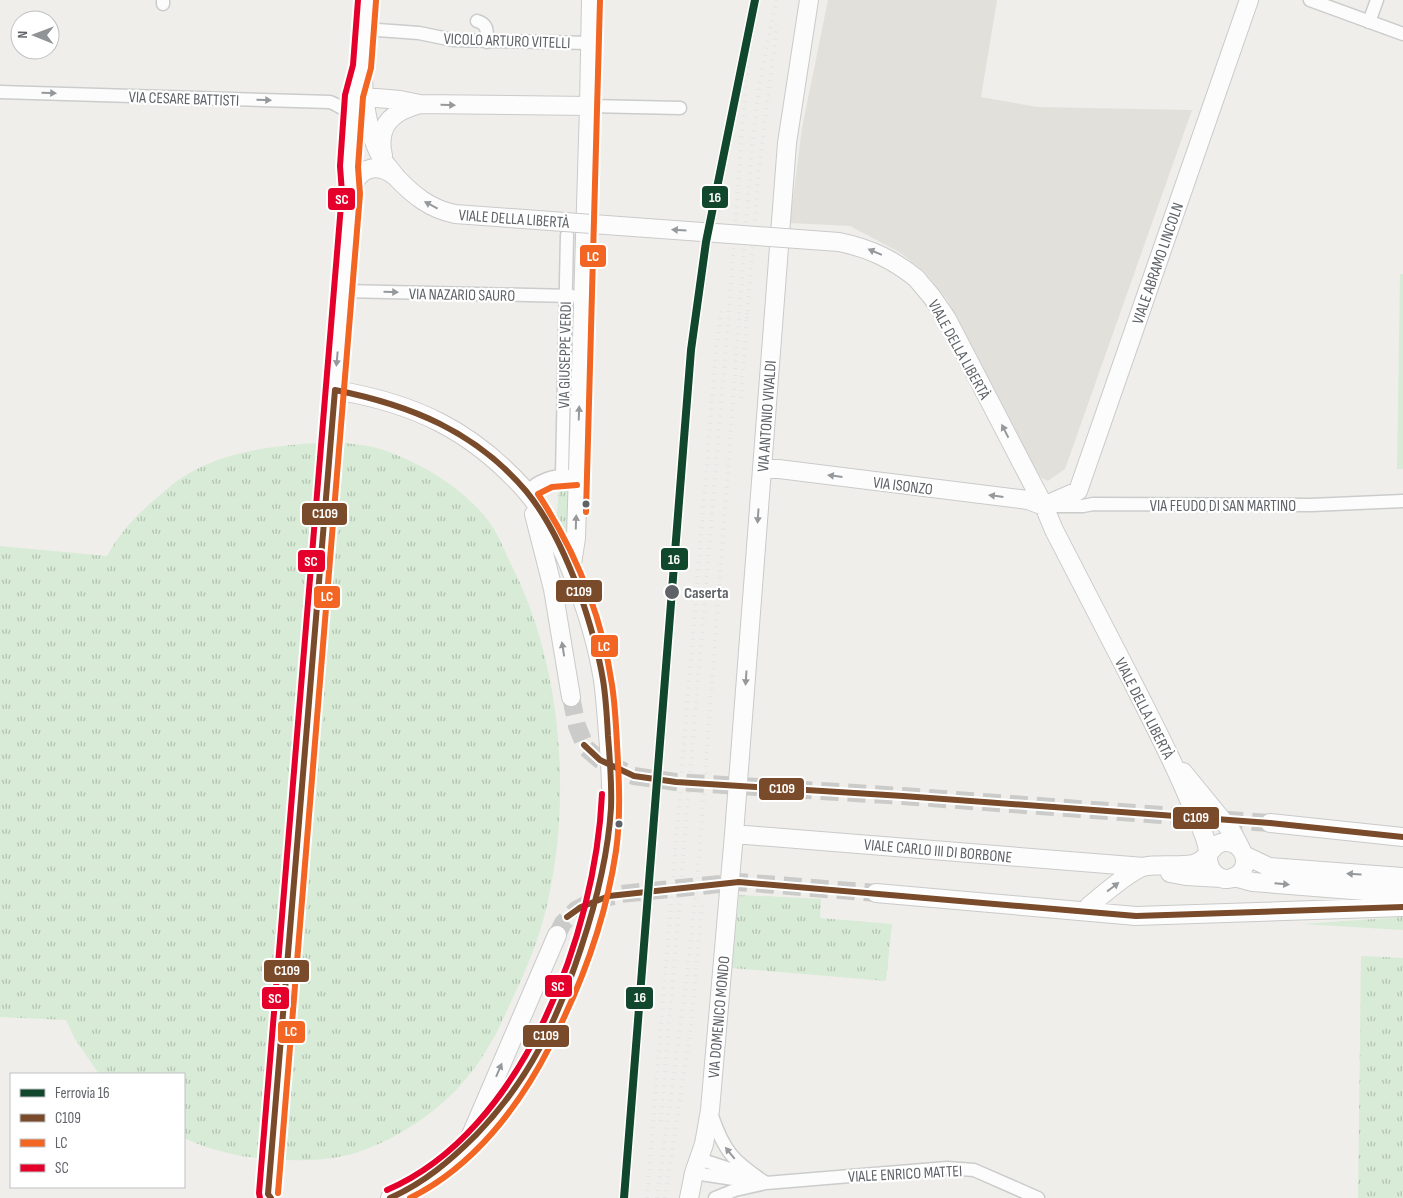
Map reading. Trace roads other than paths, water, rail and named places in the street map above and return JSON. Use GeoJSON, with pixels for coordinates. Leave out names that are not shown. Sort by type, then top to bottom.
{"type":"FeatureCollection","features":[{"type":"Feature","properties":{"kind":"street"},"geometry":{"type":"LineString","coordinates":[[320,570],[350,193],[349,167],[354,96],[362,68],[367,0]]}},
{"type":"Feature","properties":{"kind":"street","name":"VIA GIUSEPPE VERDI"},"geometry":{"type":"LineString","coordinates":[[571,570],[576,545],[572,471],[574,296],[589,106],[591,0]]}},
{"type":"Feature","properties":{"kind":"street","name":"VIA ANTONIO VIVALDI"},"geometry":{"type":"LineString","coordinates":[[734,834],[786,143],[810,0]]}},
{"type":"Feature","properties":{"kind":"street","name":"VIALE ABRAMO LINCOLN"},"geometry":{"type":"LineString","coordinates":[[1044,506],[1078,491],[1249,0]]}},
{"type":"Feature","properties":{"kind":"street"},"geometry":{"type":"LineString","coordinates":[[1310,0],[1403,34]]}},
{"type":"Feature","properties":{"kind":"street"},"geometry":{"type":"LineString","coordinates":[[1369,22],[1377,0]]}},
{"type":"Feature","properties":{"kind":"street"},"geometry":{"type":"LineString","coordinates":[[476,21],[481,22],[486,27],[487,42]]}},
{"type":"Feature","properties":{"kind":"street","name":"VICOLO ARTURO VITELLI"},"geometry":{"type":"LineString","coordinates":[[364,30],[419,33],[453,40],[487,42],[590,43]]}},
{"type":"Feature","properties":{"kind":"street","name":"VIALE DELLA LIBERTÀ"},"geometry":{"type":"LineString","coordinates":[[362,68],[367,116],[372,138],[391,170],[416,196],[437,209],[455,214],[839,242],[858,246],[887,258],[916,278],[932,297],[946,319],[1044,506],[1054,530],[1172,758],[1201,831],[1208,855]]}},
{"type":"Feature","properties":{"kind":"street","name":"VIA CESARE BATTISTI"},"geometry":{"type":"LineString","coordinates":[[0,92],[330,102],[345,110],[349,115],[352,130]]}},
{"type":"Feature","properties":{"kind":"street"},"geometry":{"type":"LineString","coordinates":[[350,193],[359,174],[365,97],[420,104],[680,108]]}},
{"type":"Feature","properties":{"kind":"street"},"geometry":{"type":"LineString","coordinates":[[391,170],[382,144],[387,123],[400,111],[420,104]]}},
{"type":"Feature","properties":{"kind":"street","name":"VIALE DELLA LIBERTÀ"},"geometry":{"type":"LineString","coordinates":[[359,174],[367,170],[379,168],[391,170]]}},
{"type":"Feature","properties":{"kind":"street","name":"VIA GIUSEPPE VERDI"},"geometry":{"type":"LineString","coordinates":[[567,235],[574,296]]}},
{"type":"Feature","properties":{"kind":"street","name":"VIA NAZARIO SAURO"},"geometry":{"type":"LineString","coordinates":[[342,291],[574,296]]}},
{"type":"Feature","properties":{"kind":"street"},"geometry":{"type":"LineString","coordinates":[[335,390],[391,402],[432,418],[479,446],[528,492],[554,534],[571,570],[591,628],[603,679],[606,714],[611,794],[608,837],[602,873],[585,935],[564,995],[540,1048],[505,1103],[466,1147],[447,1165],[418,1185],[390,1198]]}},
{"type":"Feature","properties":{"kind":"street","name":"VIA ISONZO"},"geometry":{"type":"LineString","coordinates":[[762,468],[1028,500],[1044,506]]}},
{"type":"Feature","properties":{"kind":"street"},"geometry":{"type":"LineString","coordinates":[[528,492],[545,480],[572,471]]}},
{"type":"Feature","properties":{"kind":"street"},"geometry":{"type":"LineString","coordinates":[[528,492],[549,570],[571,697]]}},
{"type":"Feature","properties":{"kind":"street","name":"VIA FEUDO DI SAN MARTINO"},"geometry":{"type":"LineString","coordinates":[[1044,506],[1082,506],[1092,504],[1310,506],[1403,501]]}},
{"type":"Feature","properties":{"kind":"street"},"geometry":{"type":"LineString","coordinates":[[1172,758],[1232,832],[1245,860],[1242,870],[1228,878],[1214,874],[1210,870],[1208,855]]}},
{"type":"Feature","properties":{"kind":"street"},"geometry":{"type":"LineString","coordinates":[[1270,824],[1403,837]]}},
{"type":"Feature","properties":{"kind":"street","name":"VIALE CARLO III DI BORBONE"},"geometry":{"type":"LineString","coordinates":[[734,834],[1142,867],[1186,876],[1403,894]]}},
{"type":"Feature","properties":{"kind":"street","name":"VIA DOMENICO MONDO"},"geometry":{"type":"LineString","coordinates":[[689,1198],[704,1144],[710,1110],[734,834]]}},
{"type":"Feature","properties":{"kind":"street","name":"VIALE CARLO III DI BORBONE"},"geometry":{"type":"LineString","coordinates":[[1142,867],[1193,864],[1201,861],[1221,842],[1233,843],[1243,853],[1269,867],[1403,878]]}},
{"type":"Feature","properties":{"kind":"street"},"geometry":{"type":"LineString","coordinates":[[1088,912],[1089,906],[1142,867]]}},
{"type":"Feature","properties":{"kind":"street"},"geometry":{"type":"LineString","coordinates":[[876,892],[1136,916],[1403,907]]}},
{"type":"Feature","properties":{"kind":"street"},"geometry":{"type":"LineString","coordinates":[[466,1147],[557,935]]}},
{"type":"Feature","properties":{"kind":"street"},"geometry":{"type":"LineString","coordinates":[[269,1197],[281,1029]]}},
{"type":"Feature","properties":{"kind":"street"},"geometry":{"type":"LineString","coordinates":[[710,1110],[719,1138],[728,1152],[743,1168],[766,1183]]}},
{"type":"Feature","properties":{"kind":"street","name":"VIALE ENRICO MATTEI"},"geometry":{"type":"LineString","coordinates":[[697,1166],[728,1179],[766,1183]]}},
{"type":"Feature","properties":{"kind":"street","name":"VIALE ENRICO MATTEI"},"geometry":{"type":"LineString","coordinates":[[715,1198],[735,1190],[766,1183],[947,1168],[974,1170],[1038,1198]]}},
{"type":"Feature","properties":{"kind":"tunnel"},"geometry":{"type":"LineString","coordinates":[[281,1029],[320,570]]}},
{"type":"Feature","properties":{"kind":"tunnel"},"geometry":{"type":"LineString","coordinates":[[571,697],[577,726],[586,748],[600,760],[634,776],[676,782],[903,796],[1270,823]]}},
{"type":"Feature","properties":{"kind":"tunnel"},"geometry":{"type":"LineString","coordinates":[[557,935],[563,923],[576,910],[593,901],[621,894],[739,882],[876,893]]}},
{"type":"Feature","properties":{"kind":"railway"},"geometry":{"type":"LineString","coordinates":[[657,1198],[686,984],[697,883],[752,145],[760,81],[776,0]]}},
{"type":"Feature","properties":{"kind":"railway"},"geometry":{"type":"LineString","coordinates":[[661,1121],[729,311],[750,21]]}},
{"type":"Feature","properties":{"kind":"railway"},"geometry":{"type":"LineString","coordinates":[[747,318],[759,167],[777,25]]}},
{"type":"Feature","properties":{"kind":"railway"},"geometry":{"type":"LineString","coordinates":[[647,1198],[716,351],[722,305]]}},
{"type":"Feature","properties":{"kind":"railway"},"geometry":{"type":"LineString","coordinates":[[741,398],[747,313]]}},
{"type":"Feature","properties":{"kind":"railway"},"geometry":{"type":"LineString","coordinates":[[665,1198],[691,1027],[702,904]]}},
{"type":"Feature","properties":{"kind":"rail line","name":"16"},"geometry":{"type":"LineString","coordinates":[[624,1198],[691,350],[706,242],[755,0]]}},
{"type":"Feature","properties":{"kind":"place","name":"Caserta"},"geometry":{"type":"Point","coordinates":[672,592]}}]}
